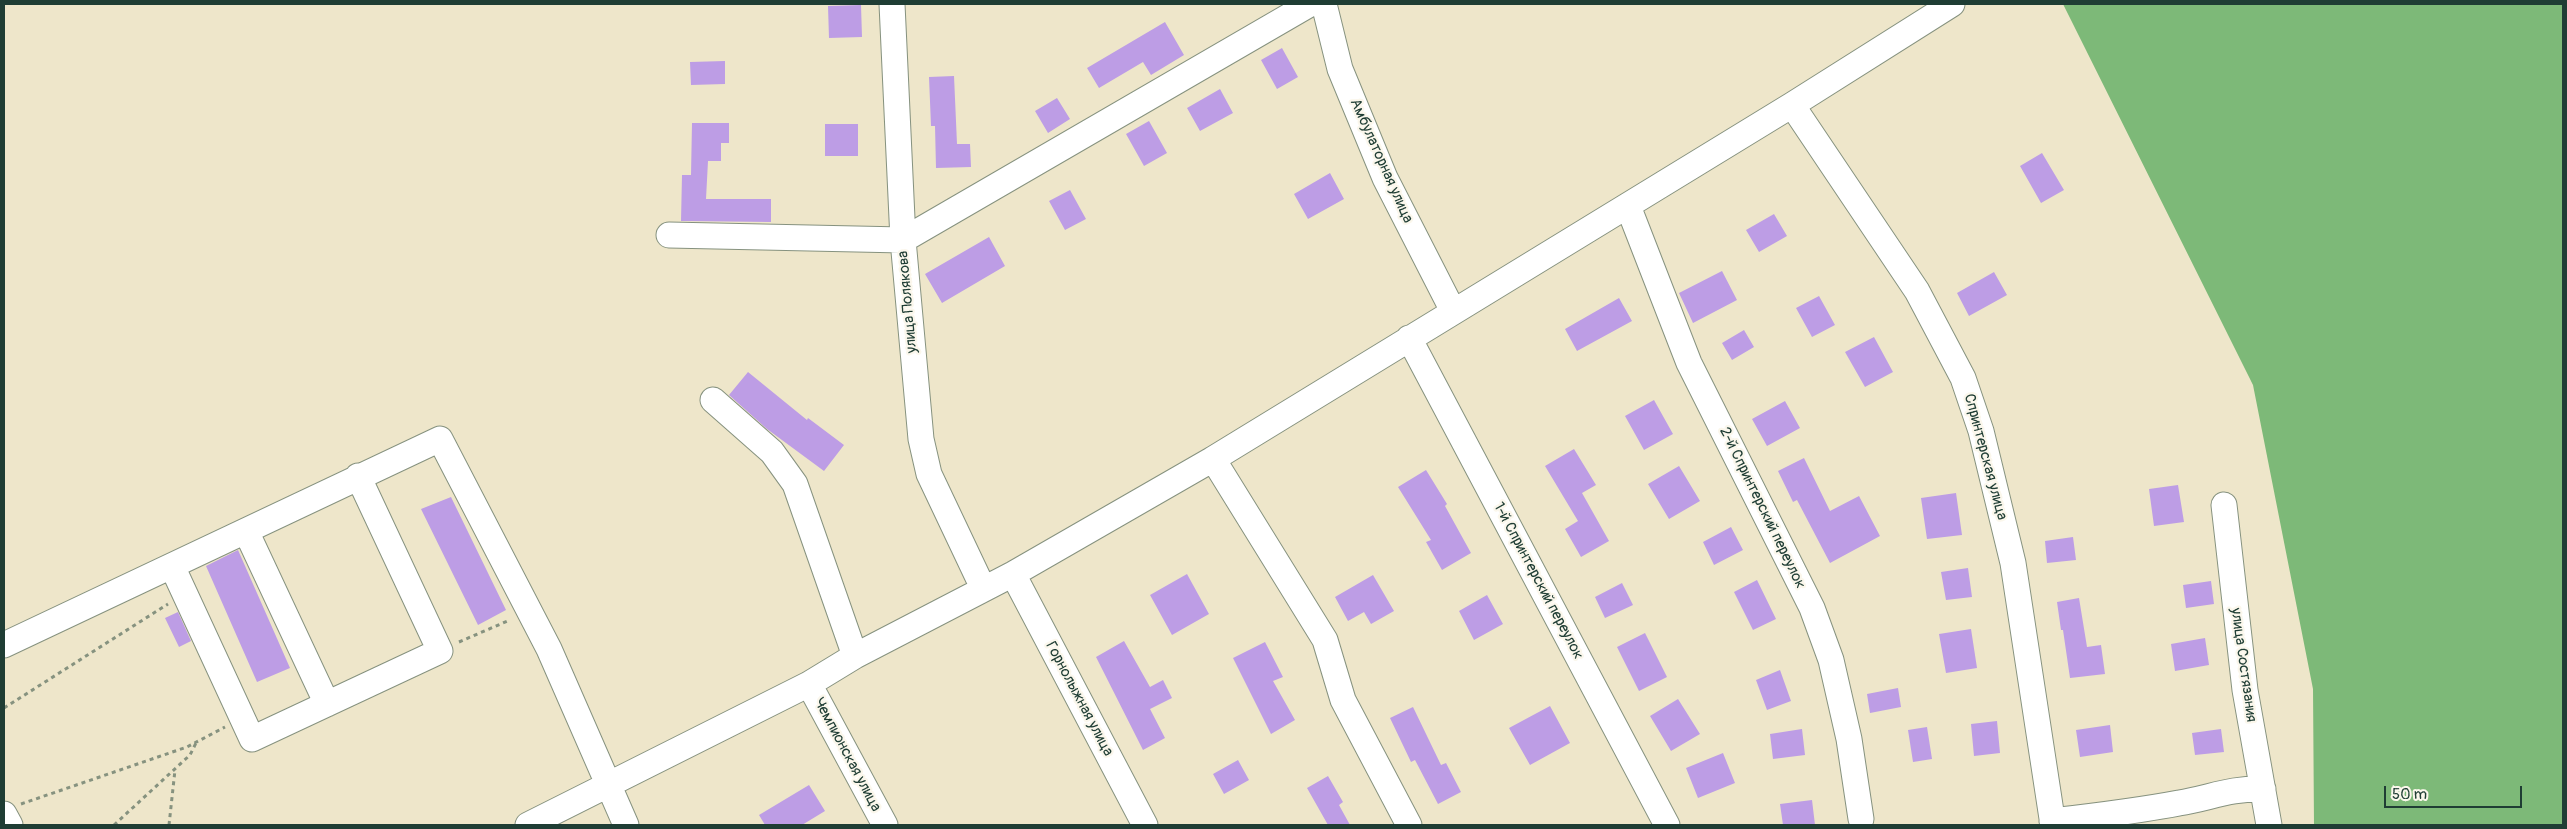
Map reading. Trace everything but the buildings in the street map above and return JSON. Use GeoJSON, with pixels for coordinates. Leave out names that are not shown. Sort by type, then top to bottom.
{"type":"FeatureCollection","features":[{"type":"Feature","properties":{"kind":"street","name":"улица Полякова"},"geometry":{"type":"LineString","coordinates":[[892,4],[903,240],[921,439],[930,474],[983,588]]}},
{"type":"Feature","properties":{"kind":"street"},"geometry":{"type":"LineString","coordinates":[[669,234],[903,240],[1310,4]]}},
{"type":"Feature","properties":{"kind":"street","name":"Амбулаторная улица"},"geometry":{"type":"LineString","coordinates":[[1324,4],[1340,69],[1385,178],[1453,312]]}},
{"type":"Feature","properties":{"kind":"street"},"geometry":{"type":"LineString","coordinates":[[528,825],[809,684],[855,656],[1013,574],[1213,459],[1408,338],[1628,206],[1952,4]]}},
{"type":"Feature","properties":{"kind":"street","name":"Спринтерская улица"},"geometry":{"type":"LineString","coordinates":[[1792,105],[1917,291],[1963,378],[1981,431],[2013,563],[2053,823]]}},
{"type":"Feature","properties":{"kind":"street","name":"2-й Спринтерский переулок"},"geometry":{"type":"LineString","coordinates":[[1628,206],[1689,362],[1812,608],[1831,660],[1848,739],[1861,819]]}},
{"type":"Feature","properties":{"kind":"street","name":"1-й Спринтерский переулок"},"geometry":{"type":"LineString","coordinates":[[1408,338],[1667,825]]}},
{"type":"Feature","properties":{"kind":"street"},"geometry":{"type":"LineString","coordinates":[[713,400],[772,452],[796,484],[855,656]]}},
{"type":"Feature","properties":{"kind":"street"},"geometry":{"type":"LineString","coordinates":[[4,645],[358,476],[440,439],[549,649],[626,825]]}},
{"type":"Feature","properties":{"kind":"street"},"geometry":{"type":"LineString","coordinates":[[1213,459],[1325,640],[1343,700],[1410,825]]}},
{"type":"Feature","properties":{"kind":"street"},"geometry":{"type":"LineString","coordinates":[[172,566],[252,739],[440,651],[358,476]]}},
{"type":"Feature","properties":{"kind":"street","name":"улица Состязания"},"geometry":{"type":"LineString","coordinates":[[2224,505],[2245,690],[2269,825]]}},
{"type":"Feature","properties":{"kind":"street"},"geometry":{"type":"LineString","coordinates":[[246,531],[327,704]]}},
{"type":"Feature","properties":{"kind":"street","name":"Горнолыжная улица"},"geometry":{"type":"LineString","coordinates":[[1013,574],[1145,825]]}},
{"type":"Feature","properties":{"kind":"street","name":"Чемпионская улица"},"geometry":{"type":"LineString","coordinates":[[809,684],[885,825]]}},
{"type":"Feature","properties":{"kind":"street"},"geometry":{"type":"LineString","coordinates":[[2053,823],[2188,802],[2237,788],[2262,789]]}},
{"type":"Feature","properties":{"kind":"path"},"geometry":{"type":"LineString","coordinates":[[4,708],[186,593]]}},
{"type":"Feature","properties":{"kind":"path"},"geometry":{"type":"LineString","coordinates":[[440,651],[530,612]]}},
{"type":"Feature","properties":{"kind":"path"},"geometry":{"type":"LineString","coordinates":[[9,815],[197,742],[243,717]]}},
{"type":"Feature","properties":{"kind":"path"},"geometry":{"type":"LineString","coordinates":[[114,825],[190,756],[197,742]]}},
{"type":"Feature","properties":{"kind":"path"},"geometry":{"type":"LineString","coordinates":[[168,825],[176,769]]}},
{"type":"Feature","properties":{"kind":"green space"},"geometry":{"type":"Polygon","coordinates":[[[2063,4],[2563,4],[2563,825],[2314,825],[2313,689],[2253,385],[2063,4]]]}}]}
